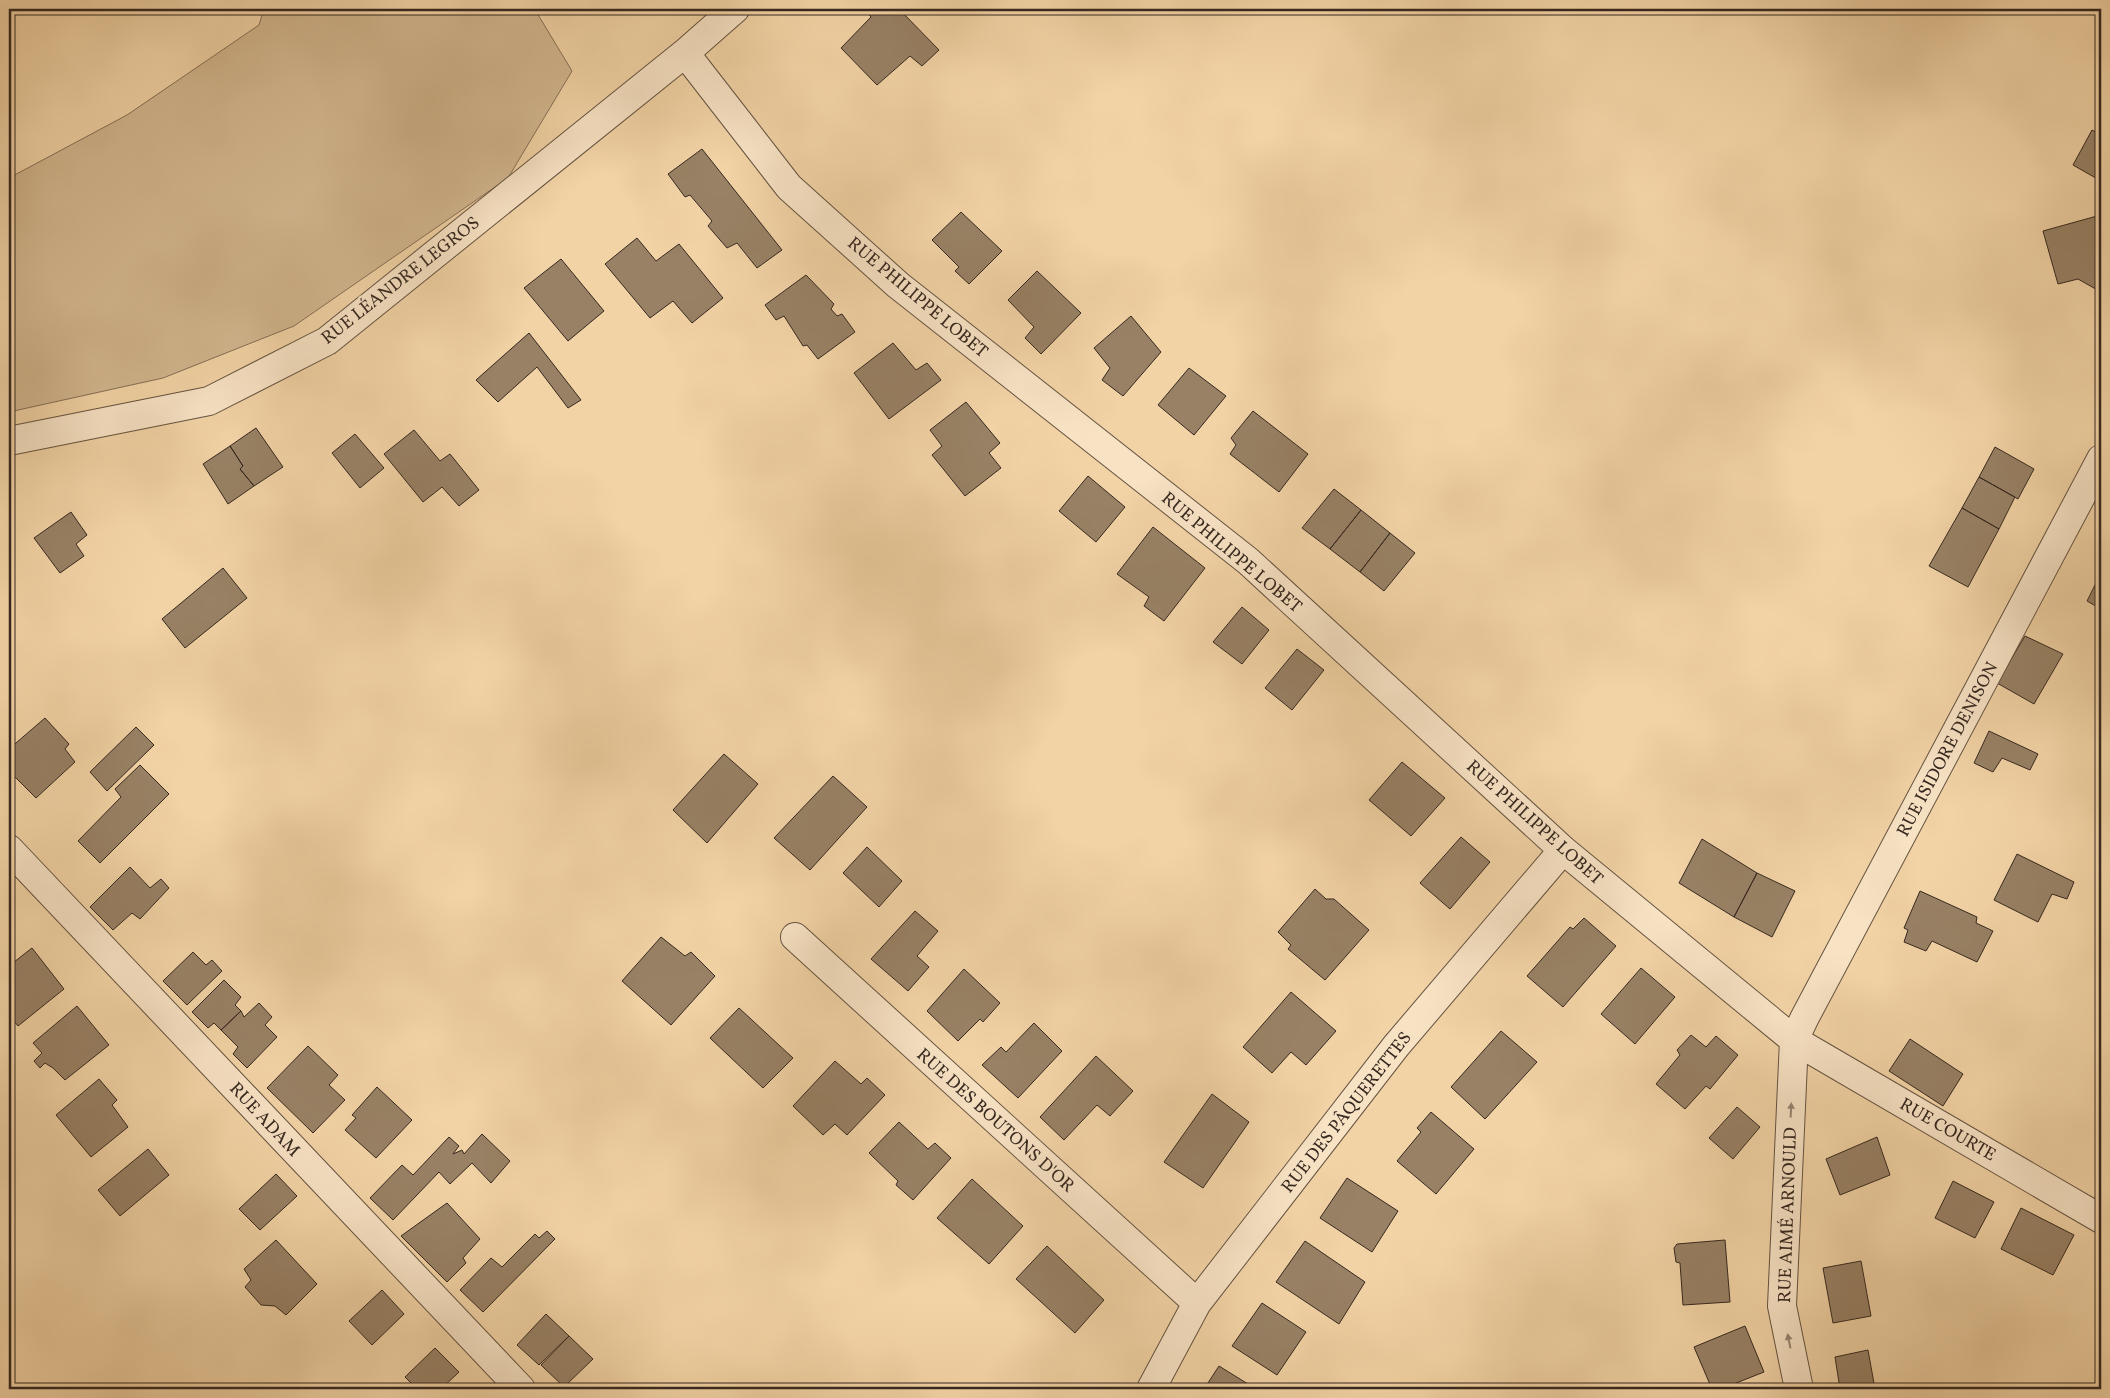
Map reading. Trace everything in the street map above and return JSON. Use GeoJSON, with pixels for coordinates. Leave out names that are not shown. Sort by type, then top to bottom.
{"type":"FeatureCollection","features":[{"type":"Feature","properties":{"kind":"street","name":"RUE LÉANDRE LEGROS"},"geometry":{"type":"LineString","coordinates":[[9,441],[209,401],[327,340],[685,53],[735,9]]}},
{"type":"Feature","properties":{"kind":"street","name":"RUE PHILIPPE LOBET"},"geometry":{"type":"LineString","coordinates":[[685,53],[790,187],[898,285],[1248,561],[1563,850],[1794,1040]]}},
{"type":"Feature","properties":{"kind":"street","name":"RUE ISIDORE DENISON"},"geometry":{"type":"LineString","coordinates":[[1794,1040],[1804,1017],[2101,458]]}},
{"type":"Feature","properties":{"kind":"street","name":"RUE ADAM"},"geometry":{"type":"LineString","coordinates":[[9,849],[521,1389]]}},
{"type":"Feature","properties":{"kind":"street","name":"RUE DES PÂQUERETTES"},"geometry":{"type":"LineString","coordinates":[[1151,1389],[1197,1303],[1396,1046],[1563,850]]}},
{"type":"Feature","properties":{"kind":"street","name":"RUE DES BOUTONS D'OR"},"geometry":{"type":"LineString","coordinates":[[795,937],[1197,1303]]}},
{"type":"Feature","properties":{"kind":"street","name":"RUE COURTE"},"geometry":{"type":"LineString","coordinates":[[1794,1040],[2101,1219]]}},
{"type":"Feature","properties":{"kind":"street","name":"RUE AIMÉ ARNOULD"},"geometry":{"type":"LineString","coordinates":[[1794,1040],[1782,1306],[1799,1389]]}},
{"type":"Feature","properties":{"kind":"shaded area"},"geometry":{"type":"Polygon","coordinates":[[[264,9],[542,9],[537,13],[572,71],[508,178],[294,326],[163,378],[9,412],[9,178],[127,115],[259,25],[264,9]]]}},
{"type":"Feature","properties":{"kind":"building"},"geometry":{"type":"Polygon","coordinates":[[[865,9],[899,9],[939,50],[922,66],[910,56],[877,85],[841,48],[871,17],[865,9]]]}},
{"type":"Feature","properties":{"kind":"building"},"geometry":{"type":"Polygon","coordinates":[[[2092,130],[2101,135],[2101,181],[2073,165],[2092,130]]]}},
{"type":"Feature","properties":{"kind":"building"},"geometry":{"type":"Polygon","coordinates":[[[702,149],[782,250],[757,268],[737,243],[727,248],[708,226],[712,221],[690,195],[685,197],[668,174],[702,149]]]}},
{"type":"Feature","properties":{"kind":"building"},"geometry":{"type":"Polygon","coordinates":[[[961,212],[1002,251],[969,284],[955,271],[959,267],[932,240],[961,212]]]}},
{"type":"Feature","properties":{"kind":"building"},"geometry":{"type":"Polygon","coordinates":[[[2097,216],[2101,231],[2101,292],[2078,279],[2058,284],[2043,231],[2097,216]]]}},
{"type":"Feature","properties":{"kind":"building"},"geometry":{"type":"Polygon","coordinates":[[[637,238],[656,261],[679,244],[723,298],[692,323],[673,301],[650,318],[605,264],[637,238]]]}},
{"type":"Feature","properties":{"kind":"building"},"geometry":{"type":"Polygon","coordinates":[[[561,259],[604,311],[568,341],[524,288],[561,259]]]}},
{"type":"Feature","properties":{"kind":"building"},"geometry":{"type":"Polygon","coordinates":[[[1037,271],[1081,313],[1041,354],[1025,338],[1034,327],[1008,300],[1037,271]]]}},
{"type":"Feature","properties":{"kind":"building"},"geometry":{"type":"Polygon","coordinates":[[[806,275],[834,304],[831,309],[837,316],[842,314],[855,332],[818,359],[807,345],[803,346],[784,316],[776,320],[765,305],[806,275]]]}},
{"type":"Feature","properties":{"kind":"building"},"geometry":{"type":"Polygon","coordinates":[[[1131,316],[1161,352],[1123,396],[1102,380],[1110,368],[1094,348],[1131,316]]]}},
{"type":"Feature","properties":{"kind":"building"},"geometry":{"type":"Polygon","coordinates":[[[529,333],[581,400],[568,408],[537,367],[498,402],[476,380],[529,333]]]}},
{"type":"Feature","properties":{"kind":"building"},"geometry":{"type":"Polygon","coordinates":[[[893,343],[916,370],[927,363],[941,380],[889,419],[854,373],[893,343]]]}},
{"type":"Feature","properties":{"kind":"building"},"geometry":{"type":"Polygon","coordinates":[[[1189,368],[1226,396],[1194,435],[1158,405],[1189,368]]]}},
{"type":"Feature","properties":{"kind":"building"},"geometry":{"type":"Polygon","coordinates":[[[966,402],[1000,443],[989,453],[1001,468],[965,496],[932,455],[942,446],[930,430],[966,402]]]}},
{"type":"Feature","properties":{"kind":"building"},"geometry":{"type":"Polygon","coordinates":[[[1253,411],[1308,454],[1279,492],[1230,454],[1236,445],[1231,438],[1253,411]]]}},
{"type":"Feature","properties":{"kind":"building"},"geometry":{"type":"Polygon","coordinates":[[[256,428],[283,467],[254,486],[240,469],[243,466],[230,446],[256,428]]]}},
{"type":"Feature","properties":{"kind":"building"},"geometry":{"type":"Polygon","coordinates":[[[414,430],[440,461],[450,454],[479,490],[459,506],[442,487],[423,502],[384,454],[414,430]]]}},
{"type":"Feature","properties":{"kind":"building"},"geometry":{"type":"Polygon","coordinates":[[[355,434],[384,468],[360,488],[332,453],[355,434]]]}},
{"type":"Feature","properties":{"kind":"building"},"geometry":{"type":"Polygon","coordinates":[[[230,446],[243,466],[240,469],[254,486],[228,504],[203,464],[230,446]]]}},
{"type":"Feature","properties":{"kind":"building"},"geometry":{"type":"Polygon","coordinates":[[[1995,447],[2034,469],[2018,499],[1979,477],[1995,447]]]}},
{"type":"Feature","properties":{"kind":"building"},"geometry":{"type":"Polygon","coordinates":[[[1088,476],[1125,507],[1096,542],[1059,511],[1088,476]]]}},
{"type":"Feature","properties":{"kind":"building"},"geometry":{"type":"Polygon","coordinates":[[[1979,477],[2015,497],[1999,529],[1962,508],[1979,477]]]}},
{"type":"Feature","properties":{"kind":"building"},"geometry":{"type":"Polygon","coordinates":[[[1334,489],[1361,510],[1330,549],[1302,528],[1334,489]]]}},
{"type":"Feature","properties":{"kind":"building"},"geometry":{"type":"Polygon","coordinates":[[[1962,508],[1999,529],[1968,587],[1929,566],[1962,508]]]}},
{"type":"Feature","properties":{"kind":"building"},"geometry":{"type":"Polygon","coordinates":[[[1361,510],[1390,533],[1360,572],[1330,549],[1361,510]]]}},
{"type":"Feature","properties":{"kind":"building"},"geometry":{"type":"Polygon","coordinates":[[[71,512],[87,535],[76,544],[84,556],[60,573],[34,538],[71,512]]]}},
{"type":"Feature","properties":{"kind":"building"},"geometry":{"type":"Polygon","coordinates":[[[1153,527],[1205,568],[1164,621],[1144,606],[1149,597],[1117,574],[1153,527]]]}},
{"type":"Feature","properties":{"kind":"building"},"geometry":{"type":"Polygon","coordinates":[[[1390,533],[1415,553],[1384,591],[1360,572],[1390,533]]]}},
{"type":"Feature","properties":{"kind":"building"},"geometry":{"type":"Polygon","coordinates":[[[223,568],[247,598],[185,648],[162,619],[223,568]]]}},
{"type":"Feature","properties":{"kind":"building"},"geometry":{"type":"Polygon","coordinates":[[[2101,573],[2101,609],[2087,601],[2101,573]]]}},
{"type":"Feature","properties":{"kind":"building"},"geometry":{"type":"Polygon","coordinates":[[[1242,607],[1269,630],[1242,664],[1213,642],[1242,607]]]}},
{"type":"Feature","properties":{"kind":"building"},"geometry":{"type":"Polygon","coordinates":[[[2025,636],[2063,654],[2034,704],[1997,683],[2025,636]]]}},
{"type":"Feature","properties":{"kind":"building"},"geometry":{"type":"Polygon","coordinates":[[[1297,649],[1324,670],[1292,710],[1265,688],[1297,649]]]}},
{"type":"Feature","properties":{"kind":"building"},"geometry":{"type":"Polygon","coordinates":[[[45,718],[69,744],[65,749],[75,762],[36,798],[9,771],[9,749],[45,718]]]}},
{"type":"Feature","properties":{"kind":"building"},"geometry":{"type":"Polygon","coordinates":[[[136,727],[154,745],[107,791],[90,772],[136,727]]]}},
{"type":"Feature","properties":{"kind":"building"},"geometry":{"type":"Polygon","coordinates":[[[1989,731],[2038,754],[2030,770],[2002,758],[1993,772],[1974,763],[1989,731]]]}},
{"type":"Feature","properties":{"kind":"building"},"geometry":{"type":"Polygon","coordinates":[[[724,754],[758,784],[707,843],[673,810],[724,754]]]}},
{"type":"Feature","properties":{"kind":"building"},"geometry":{"type":"Polygon","coordinates":[[[1402,762],[1445,798],[1411,836],[1369,800],[1402,762]]]}},
{"type":"Feature","properties":{"kind":"building"},"geometry":{"type":"Polygon","coordinates":[[[140,765],[169,794],[100,863],[78,841],[121,797],[115,789],[140,765]]]}},
{"type":"Feature","properties":{"kind":"building"},"geometry":{"type":"Polygon","coordinates":[[[833,776],[867,807],[810,870],[774,838],[833,776]]]}},
{"type":"Feature","properties":{"kind":"building"},"geometry":{"type":"Polygon","coordinates":[[[1461,837],[1490,862],[1450,909],[1420,883],[1461,837]]]}},
{"type":"Feature","properties":{"kind":"building"},"geometry":{"type":"Polygon","coordinates":[[[1702,839],[1757,873],[1734,917],[1679,883],[1702,839]]]}},
{"type":"Feature","properties":{"kind":"building"},"geometry":{"type":"Polygon","coordinates":[[[867,847],[902,881],[879,907],[843,873],[867,847]]]}},
{"type":"Feature","properties":{"kind":"building"},"geometry":{"type":"Polygon","coordinates":[[[2017,854],[2074,882],[2067,899],[2052,894],[2038,922],[1994,900],[2017,854]]]}},
{"type":"Feature","properties":{"kind":"building"},"geometry":{"type":"Polygon","coordinates":[[[130,867],[150,888],[161,879],[169,888],[140,919],[132,913],[113,930],[90,907],[130,867]]]}},
{"type":"Feature","properties":{"kind":"building"},"geometry":{"type":"Polygon","coordinates":[[[1757,873],[1795,891],[1772,937],[1734,917],[1757,873]]]}},
{"type":"Feature","properties":{"kind":"building"},"geometry":{"type":"Polygon","coordinates":[[[1315,889],[1326,899],[1334,899],[1369,930],[1325,980],[1288,949],[1291,945],[1278,932],[1315,889]]]}},
{"type":"Feature","properties":{"kind":"building"},"geometry":{"type":"Polygon","coordinates":[[[1920,891],[1977,917],[1976,923],[1993,931],[1977,962],[1932,941],[1926,951],[1904,942],[1908,930],[1904,928],[1920,891]]]}},
{"type":"Feature","properties":{"kind":"building"},"geometry":{"type":"Polygon","coordinates":[[[915,911],[938,931],[917,956],[929,967],[908,991],[871,959],[915,911]]]}},
{"type":"Feature","properties":{"kind":"building"},"geometry":{"type":"Polygon","coordinates":[[[1584,918],[1616,946],[1563,1007],[1527,976],[1570,927],[1573,929],[1584,918]]]}},
{"type":"Feature","properties":{"kind":"building"},"geometry":{"type":"Polygon","coordinates":[[[661,937],[685,956],[691,952],[715,976],[671,1025],[622,981],[661,937]]]}},
{"type":"Feature","properties":{"kind":"building"},"geometry":{"type":"Polygon","coordinates":[[[32,948],[64,989],[18,1026],[9,1015],[9,966],[32,948]]]}},
{"type":"Feature","properties":{"kind":"building"},"geometry":{"type":"Polygon","coordinates":[[[193,952],[206,965],[212,960],[222,971],[187,1005],[163,981],[193,952]]]}},
{"type":"Feature","properties":{"kind":"building"},"geometry":{"type":"Polygon","coordinates":[[[1641,968],[1675,997],[1635,1044],[1601,1014],[1641,968]]]}},
{"type":"Feature","properties":{"kind":"building"},"geometry":{"type":"Polygon","coordinates":[[[964,969],[1000,1003],[983,1022],[980,1019],[958,1041],[927,1011],[964,969]]]}},
{"type":"Feature","properties":{"kind":"building"},"geometry":{"type":"Polygon","coordinates":[[[224,980],[241,997],[235,1005],[241,1011],[221,1030],[214,1023],[208,1028],[192,1012],[224,980]]]}},
{"type":"Feature","properties":{"kind":"building"},"geometry":{"type":"Polygon","coordinates":[[[1291,992],[1336,1031],[1306,1065],[1291,1052],[1272,1073],[1243,1047],[1291,992]]]}},
{"type":"Feature","properties":{"kind":"building"},"geometry":{"type":"Polygon","coordinates":[[[259,1003],[272,1017],[265,1025],[277,1037],[247,1068],[233,1054],[238,1047],[221,1030],[241,1011],[244,1017],[259,1003]]]}},
{"type":"Feature","properties":{"kind":"building"},"geometry":{"type":"Polygon","coordinates":[[[77,1006],[109,1045],[65,1080],[45,1063],[40,1068],[34,1061],[42,1053],[33,1043],[77,1006]]]}},
{"type":"Feature","properties":{"kind":"building"},"geometry":{"type":"Polygon","coordinates":[[[739,1008],[793,1058],[763,1088],[710,1038],[739,1008]]]}},
{"type":"Feature","properties":{"kind":"building"},"geometry":{"type":"Polygon","coordinates":[[[1034,1023],[1062,1051],[1018,1098],[982,1065],[1001,1047],[1006,1052],[1034,1023]]]}},
{"type":"Feature","properties":{"kind":"building"},"geometry":{"type":"Polygon","coordinates":[[[1501,1031],[1537,1062],[1485,1119],[1451,1087],[1501,1031]]]}},
{"type":"Feature","properties":{"kind":"building"},"geometry":{"type":"Polygon","coordinates":[[[1691,1035],[1706,1047],[1716,1036],[1738,1055],[1710,1089],[1706,1086],[1685,1109],[1656,1084],[1680,1055],[1677,1050],[1691,1035]]]}},
{"type":"Feature","properties":{"kind":"building"},"geometry":{"type":"Polygon","coordinates":[[[1910,1039],[1963,1074],[1943,1106],[1889,1071],[1910,1039]]]}},
{"type":"Feature","properties":{"kind":"building"},"geometry":{"type":"Polygon","coordinates":[[[308,1046],[338,1075],[329,1085],[345,1100],[313,1133],[267,1088],[308,1046]]]}},
{"type":"Feature","properties":{"kind":"building"},"geometry":{"type":"Polygon","coordinates":[[[1096,1056],[1133,1091],[1110,1116],[1097,1105],[1064,1140],[1040,1117],[1096,1056]]]}},
{"type":"Feature","properties":{"kind":"building"},"geometry":{"type":"Polygon","coordinates":[[[835,1061],[861,1084],[867,1078],[885,1095],[847,1135],[835,1124],[823,1135],[793,1106],[835,1061]]]}},
{"type":"Feature","properties":{"kind":"building"},"geometry":{"type":"Polygon","coordinates":[[[99,1079],[117,1100],[112,1105],[128,1127],[91,1157],[56,1115],[99,1079]]]}},
{"type":"Feature","properties":{"kind":"building"},"geometry":{"type":"Polygon","coordinates":[[[377,1087],[412,1120],[376,1158],[345,1130],[356,1118],[352,1115],[377,1087]]]}},
{"type":"Feature","properties":{"kind":"building"},"geometry":{"type":"Polygon","coordinates":[[[1212,1094],[1249,1122],[1203,1188],[1164,1162],[1212,1094]]]}},
{"type":"Feature","properties":{"kind":"building"},"geometry":{"type":"Polygon","coordinates":[[[1737,1107],[1760,1127],[1733,1159],[1709,1138],[1737,1107]]]}},
{"type":"Feature","properties":{"kind":"building"},"geometry":{"type":"Polygon","coordinates":[[[1431,1112],[1474,1149],[1436,1194],[1397,1161],[1421,1132],[1417,1128],[1431,1112]]]}},
{"type":"Feature","properties":{"kind":"building"},"geometry":{"type":"Polygon","coordinates":[[[899,1122],[928,1149],[935,1143],[951,1158],[913,1200],[896,1185],[898,1181],[869,1153],[899,1122]]]}},
{"type":"Feature","properties":{"kind":"building"},"geometry":{"type":"Polygon","coordinates":[[[482,1134],[510,1161],[491,1183],[472,1163],[450,1184],[439,1172],[393,1220],[370,1198],[402,1165],[413,1175],[449,1137],[459,1146],[453,1154],[462,1150],[464,1154],[482,1134]]]}},
{"type":"Feature","properties":{"kind":"building"},"geometry":{"type":"Polygon","coordinates":[[[1877,1137],[1890,1175],[1840,1195],[1826,1159],[1877,1137]]]}},
{"type":"Feature","properties":{"kind":"building"},"geometry":{"type":"Polygon","coordinates":[[[148,1149],[169,1175],[120,1216],[98,1190],[148,1149]]]}},
{"type":"Feature","properties":{"kind":"building"},"geometry":{"type":"Polygon","coordinates":[[[276,1174],[297,1196],[260,1230],[239,1209],[276,1174]]]}},
{"type":"Feature","properties":{"kind":"building"},"geometry":{"type":"Polygon","coordinates":[[[1347,1178],[1398,1211],[1372,1252],[1320,1218],[1347,1178]]]}},
{"type":"Feature","properties":{"kind":"building"},"geometry":{"type":"Polygon","coordinates":[[[972,1179],[1023,1226],[989,1264],[937,1218],[972,1179]]]}},
{"type":"Feature","properties":{"kind":"building"},"geometry":{"type":"Polygon","coordinates":[[[1953,1181],[1994,1202],[1975,1238],[1935,1218],[1953,1181]]]}},
{"type":"Feature","properties":{"kind":"building"},"geometry":{"type":"Polygon","coordinates":[[[447,1203],[480,1239],[463,1258],[466,1263],[447,1282],[401,1236],[447,1203]]]}},
{"type":"Feature","properties":{"kind":"building"},"geometry":{"type":"Polygon","coordinates":[[[2021,1208],[2074,1235],[2053,1275],[2001,1249],[2021,1208]]]}},
{"type":"Feature","properties":{"kind":"building"},"geometry":{"type":"Polygon","coordinates":[[[547,1231],[555,1239],[483,1312],[460,1290],[491,1258],[502,1267],[535,1234],[539,1238],[547,1231]]]}},
{"type":"Feature","properties":{"kind":"building"},"geometry":{"type":"Polygon","coordinates":[[[276,1240],[317,1284],[286,1315],[275,1306],[261,1305],[245,1287],[251,1280],[244,1269],[276,1240]]]}},
{"type":"Feature","properties":{"kind":"building"},"geometry":{"type":"Polygon","coordinates":[[[1725,1240],[1730,1302],[1683,1305],[1680,1263],[1676,1262],[1674,1248],[1677,1244],[1725,1240]]]}},
{"type":"Feature","properties":{"kind":"building"},"geometry":{"type":"Polygon","coordinates":[[[1305,1241],[1365,1282],[1339,1324],[1276,1282],[1305,1241]]]}},
{"type":"Feature","properties":{"kind":"building"},"geometry":{"type":"Polygon","coordinates":[[[1047,1246],[1104,1300],[1075,1333],[1016,1279],[1047,1246]]]}},
{"type":"Feature","properties":{"kind":"building"},"geometry":{"type":"Polygon","coordinates":[[[1861,1261],[1871,1316],[1833,1323],[1823,1268],[1861,1261]]]}},
{"type":"Feature","properties":{"kind":"building"},"geometry":{"type":"Polygon","coordinates":[[[382,1290],[404,1314],[372,1345],[349,1321],[382,1290]]]}},
{"type":"Feature","properties":{"kind":"building"},"geometry":{"type":"Polygon","coordinates":[[[1262,1303],[1306,1332],[1277,1375],[1232,1346],[1262,1303]]]}},
{"type":"Feature","properties":{"kind":"building"},"geometry":{"type":"Polygon","coordinates":[[[546,1314],[569,1336],[539,1365],[517,1345],[546,1314]]]}},
{"type":"Feature","properties":{"kind":"building"},"geometry":{"type":"Polygon","coordinates":[[[1745,1326],[1764,1372],[1721,1389],[1712,1389],[1694,1347],[1745,1326]]]}},
{"type":"Feature","properties":{"kind":"building"},"geometry":{"type":"Polygon","coordinates":[[[569,1336],[593,1359],[564,1387],[541,1365],[569,1336]]]}},
{"type":"Feature","properties":{"kind":"building"},"geometry":{"type":"Polygon","coordinates":[[[435,1348],[459,1372],[441,1389],[417,1389],[405,1377],[435,1348]]]}},
{"type":"Feature","properties":{"kind":"building"},"geometry":{"type":"Polygon","coordinates":[[[1868,1350],[1875,1389],[1840,1389],[1835,1357],[1868,1350]]]}},
{"type":"Feature","properties":{"kind":"building"},"geometry":{"type":"Polygon","coordinates":[[[1219,1366],[1256,1389],[1204,1389],[1219,1366]]]}},
{"type":"Feature","properties":{"kind":"building"},"geometry":{"type":"Polygon","coordinates":[[[1020,1384],[1045,1389],[1019,1389],[1020,1384]]]}}]}
